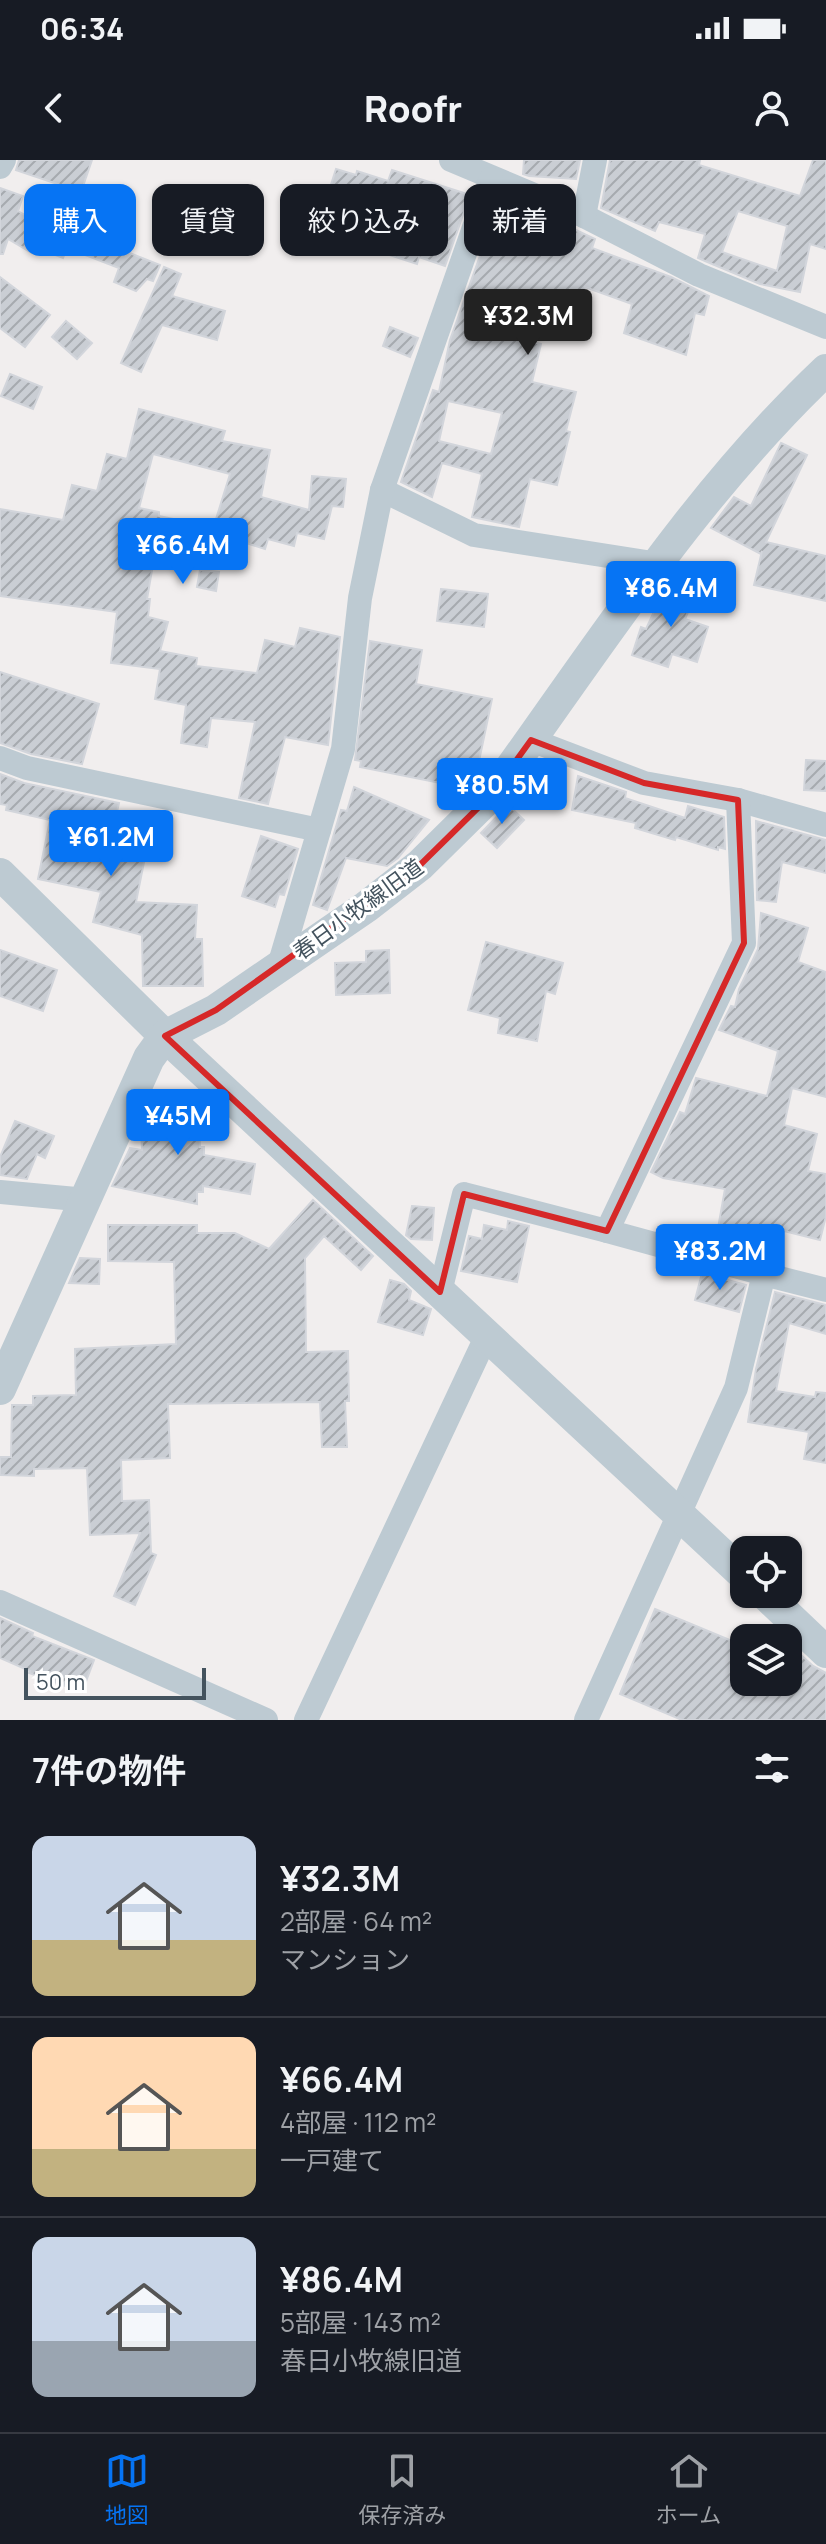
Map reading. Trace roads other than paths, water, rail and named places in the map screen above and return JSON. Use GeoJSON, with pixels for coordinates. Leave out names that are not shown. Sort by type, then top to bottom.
{"type":"FeatureCollection","features":[{"type":"Feature","properties":{"kind":"street"},"geometry":{"type":"LineString","coordinates":[[0,167],[4,160]]}},
{"type":"Feature","properties":{"kind":"street"},"geometry":{"type":"LineString","coordinates":[[451,160],[584,216],[699,275],[826,327]]}},
{"type":"Feature","properties":{"kind":"street"},"geometry":{"type":"LineString","coordinates":[[584,216],[595,160]]}},
{"type":"Feature","properties":{"kind":"street"},"geometry":{"type":"LineString","coordinates":[[279,966],[343,749],[360,598],[382,490],[491,179]]}},
{"type":"Feature","properties":{"kind":"street","name":"春日小牧線旧道"},"geometry":{"type":"LineString","coordinates":[[165,1036],[216,1010],[366,907],[420,865],[492,794],[659,564],[749,448],[826,370]]}},
{"type":"Feature","properties":{"kind":"street"},"geometry":{"type":"LineString","coordinates":[[382,490],[474,535],[659,564]]}},
{"type":"Feature","properties":{"kind":"street"},"geometry":{"type":"LineString","coordinates":[[531,740],[644,783],[738,800],[826,825]]}},
{"type":"Feature","properties":{"kind":"street"},"geometry":{"type":"LineString","coordinates":[[0,758],[27,768],[319,830]]}},
{"type":"Feature","properties":{"kind":"street"},"geometry":{"type":"LineString","coordinates":[[607,1231],[744,943],[738,800]]}},
{"type":"Feature","properties":{"kind":"street"},"geometry":{"type":"LineString","coordinates":[[0,874],[165,1036],[730,1562]]}},
{"type":"Feature","properties":{"kind":"street"},"geometry":{"type":"LineString","coordinates":[[0,1389],[149,1058],[165,1036]]}},
{"type":"Feature","properties":{"kind":"street"},"geometry":{"type":"LineString","coordinates":[[0,1192],[87,1200]]}},
{"type":"Feature","properties":{"kind":"street"},"geometry":{"type":"LineString","coordinates":[[440,1292],[464,1194],[826,1290]]}},
{"type":"Feature","properties":{"kind":"street"},"geometry":{"type":"LineString","coordinates":[[586,1720],[736,1388],[764,1274]]}},
{"type":"Feature","properties":{"kind":"street"},"geometry":{"type":"LineString","coordinates":[[306,1720],[487,1335]]}},
{"type":"Feature","properties":{"kind":"street"},"geometry":{"type":"LineString","coordinates":[[0,1602],[266,1720]]}},
{"type":"Feature","properties":{"kind":"street"},"geometry":{"type":"LineString","coordinates":[[780,1608],[826,1652]]}}]}
